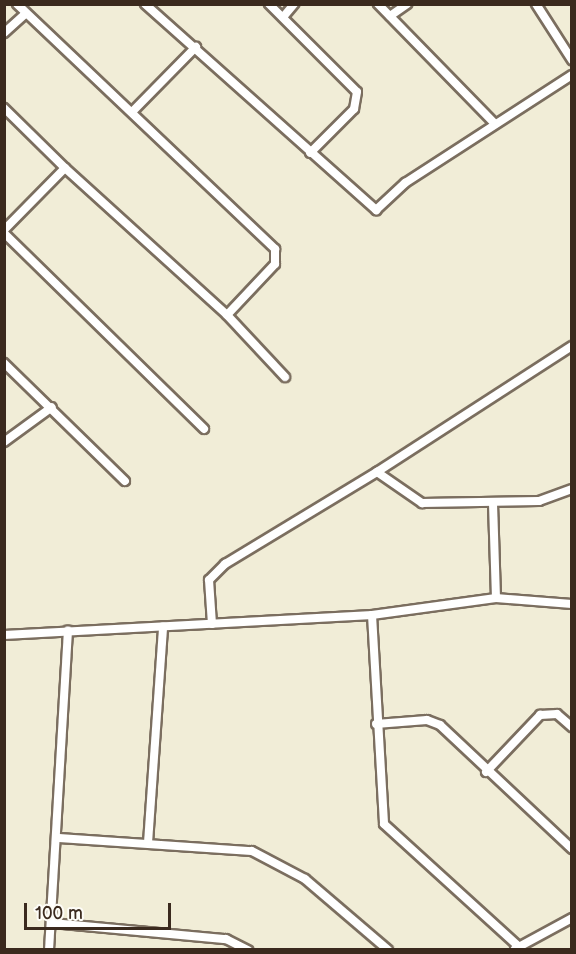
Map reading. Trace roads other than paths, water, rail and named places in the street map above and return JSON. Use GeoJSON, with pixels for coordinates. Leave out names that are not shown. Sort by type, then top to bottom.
{"type":"FeatureCollection","features":[{"type":"Feature","properties":{"kind":"street"},"geometry":{"type":"LineString","coordinates":[[17,4],[133,111],[275,249],[275,264],[227,315]]}},
{"type":"Feature","properties":{"kind":"street"},"geometry":{"type":"LineString","coordinates":[[145,4],[196,47],[310,153],[376,210],[405,183],[494,123],[572,75]]}},
{"type":"Feature","properties":{"kind":"street"},"geometry":{"type":"LineString","coordinates":[[269,4],[284,16],[357,92],[354,109],[310,153]]}},
{"type":"Feature","properties":{"kind":"street"},"geometry":{"type":"LineString","coordinates":[[284,16],[294,4]]}},
{"type":"Feature","properties":{"kind":"street"},"geometry":{"type":"LineString","coordinates":[[378,4],[494,123]]}},
{"type":"Feature","properties":{"kind":"street"},"geometry":{"type":"LineString","coordinates":[[390,16],[407,4]]}},
{"type":"Feature","properties":{"kind":"street"},"geometry":{"type":"LineString","coordinates":[[536,4],[572,60]]}},
{"type":"Feature","properties":{"kind":"street"},"geometry":{"type":"LineString","coordinates":[[4,33],[26,14]]}},
{"type":"Feature","properties":{"kind":"street"},"geometry":{"type":"LineString","coordinates":[[133,111],[196,47]]}},
{"type":"Feature","properties":{"kind":"street"},"geometry":{"type":"LineString","coordinates":[[4,108],[65,168],[227,315],[285,377]]}},
{"type":"Feature","properties":{"kind":"street"},"geometry":{"type":"LineString","coordinates":[[65,168],[4,232],[204,429]]}},
{"type":"Feature","properties":{"kind":"street"},"geometry":{"type":"LineString","coordinates":[[212,624],[209,580],[225,564],[377,472],[572,346]]}},
{"type":"Feature","properties":{"kind":"street"},"geometry":{"type":"LineString","coordinates":[[4,363],[52,407],[125,481]]}},
{"type":"Feature","properties":{"kind":"street"},"geometry":{"type":"LineString","coordinates":[[4,442],[52,407]]}},
{"type":"Feature","properties":{"kind":"street"},"geometry":{"type":"LineString","coordinates":[[377,472],[422,503],[539,501],[572,489]]}},
{"type":"Feature","properties":{"kind":"street"},"geometry":{"type":"LineString","coordinates":[[493,503],[496,598]]}},
{"type":"Feature","properties":{"kind":"street"},"geometry":{"type":"LineString","coordinates":[[4,635],[372,615],[496,598],[572,604]]}},
{"type":"Feature","properties":{"kind":"street"},"geometry":{"type":"LineString","coordinates":[[372,615],[380,805],[389,832],[516,948],[572,918]]}},
{"type":"Feature","properties":{"kind":"street"},"geometry":{"type":"LineString","coordinates":[[148,843],[163,627]]}},
{"type":"Feature","properties":{"kind":"street"},"geometry":{"type":"LineString","coordinates":[[50,950],[59,838],[68,631]]}},
{"type":"Feature","properties":{"kind":"street"},"geometry":{"type":"LineString","coordinates":[[486,772],[540,715],[557,714],[572,727]]}},
{"type":"Feature","properties":{"kind":"street"},"geometry":{"type":"LineString","coordinates":[[376,724],[434,721],[486,772],[572,849]]}},
{"type":"Feature","properties":{"kind":"street"},"geometry":{"type":"LineString","coordinates":[[59,838],[252,851],[305,879],[388,950]]}},
{"type":"Feature","properties":{"kind":"street"},"geometry":{"type":"LineString","coordinates":[[52,923],[226,939],[248,950]]}}]}
